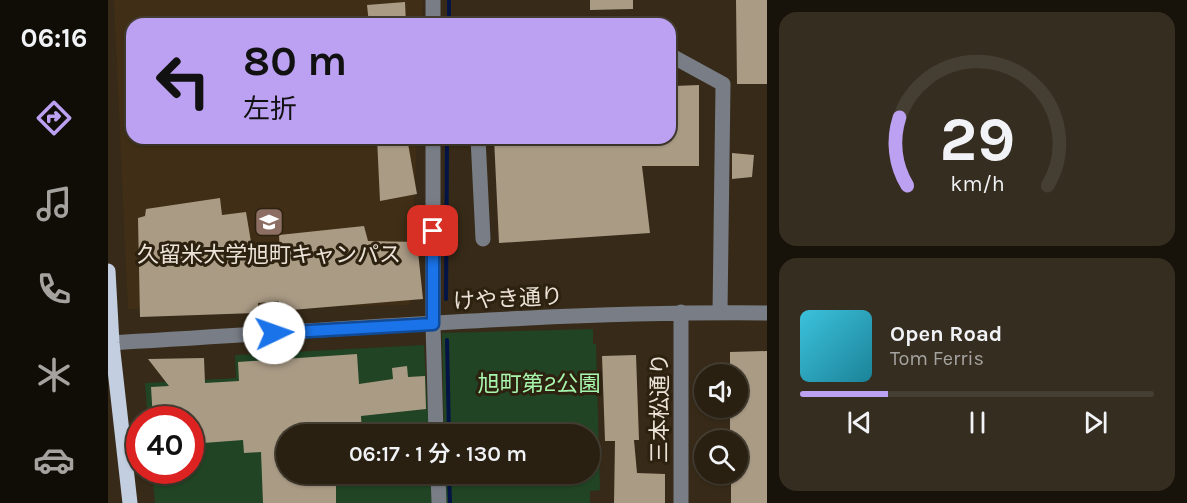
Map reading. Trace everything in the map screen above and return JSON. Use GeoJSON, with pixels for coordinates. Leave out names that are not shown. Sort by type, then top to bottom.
{"type":"FeatureCollection","features":[{"type":"Feature","properties":{"kind":"main road"},"geometry":{"type":"LineString","coordinates":[[108,271],[110,343],[130,503]]}},
{"type":"Feature","properties":{"kind":"street"},"geometry":{"type":"LineString","coordinates":[[433,0],[433,18]]}},
{"type":"Feature","properties":{"kind":"street"},"geometry":{"type":"LineString","coordinates":[[676,58],[723,84],[720,313]]}},
{"type":"Feature","properties":{"kind":"street"},"geometry":{"type":"LineString","coordinates":[[433,144],[436,424]]}},
{"type":"Feature","properties":{"kind":"street"},"geometry":{"type":"LineString","coordinates":[[478,144],[483,240]]}},
{"type":"Feature","properties":{"kind":"street","name":"けやき通り"},"geometry":{"type":"LineString","coordinates":[[110,343],[681,312],[767,313]]}},
{"type":"Feature","properties":{"kind":"street","name":"三本松通り"},"geometry":{"type":"LineString","coordinates":[[681,312],[681,503]]}},
{"type":"Feature","properties":{"kind":"street"},"geometry":{"type":"LineString","coordinates":[[438,484],[439,503]]}},
{"type":"Feature","properties":{"kind":"shaded area","name":"久留米大学旭町キャンパス"},"geometry":{"type":"Polygon","coordinates":[[[114,0],[423,0],[422,18],[126,18],[126,144],[417,144],[410,305],[128,309],[114,0]]]}},
{"type":"Feature","properties":{"kind":"green space","name":"旭町第2公園"},"geometry":{"type":"Polygon","coordinates":[[[593,329],[593,344],[596,344],[598,424],[444,424],[442,333],[593,329]]]}},
{"type":"Feature","properties":{"kind":"green space"},"geometry":{"type":"Polygon","coordinates":[[[424,345],[428,424],[276,424],[276,484],[431,484],[432,503],[155,503],[153,484],[204,484],[204,406],[147,406],[145,383],[236,378],[235,355],[424,345]]]}},
{"type":"Feature","properties":{"kind":"green space","name":"旭町第2公園"},"geometry":{"type":"Polygon","coordinates":[[[445,484],[600,484],[600,490],[590,491],[590,503],[445,503],[445,484]]]}},
{"type":"Feature","properties":{"kind":"building"},"geometry":{"type":"Polygon","coordinates":[[[590,0],[633,0],[633,9],[590,10],[590,0]]]}},
{"type":"Feature","properties":{"kind":"building"},"geometry":{"type":"Polygon","coordinates":[[[736,0],[767,0],[767,84],[737,84],[736,0]]]}},
{"type":"Feature","properties":{"kind":"building"},"geometry":{"type":"Polygon","coordinates":[[[405,2],[406,18],[368,18],[367,5],[405,2]]]}},
{"type":"Feature","properties":{"kind":"building"},"geometry":{"type":"Polygon","coordinates":[[[699,85],[699,166],[642,166],[650,233],[499,243],[494,144],[676,144],[676,86],[699,85]]]}},
{"type":"Feature","properties":{"kind":"building"},"geometry":{"type":"Polygon","coordinates":[[[377,144],[408,144],[417,194],[380,201],[377,144]]]}},
{"type":"Feature","properties":{"kind":"building"},"geometry":{"type":"Polygon","coordinates":[[[732,153],[754,155],[752,177],[732,179],[732,153]]]}},
{"type":"Feature","properties":{"kind":"building"},"geometry":{"type":"Polygon","coordinates":[[[220,198],[222,215],[246,212],[253,254],[280,253],[279,235],[364,226],[368,241],[417,242],[423,299],[279,311],[279,301],[258,303],[258,313],[140,317],[138,218],[145,216],[146,209],[220,198]]]}},
{"type":"Feature","properties":{"kind":"building"},"geometry":{"type":"Polygon","coordinates":[[[767,351],[767,503],[731,503],[731,484],[748,484],[748,430],[730,430],[730,418],[748,418],[748,364],[730,364],[730,352],[767,351]]]}},
{"type":"Feature","properties":{"kind":"building"},"geometry":{"type":"Polygon","coordinates":[[[357,354],[359,384],[393,379],[392,368],[407,366],[408,377],[425,376],[426,409],[361,416],[361,424],[276,424],[276,484],[336,484],[336,503],[263,503],[261,452],[244,453],[243,440],[204,443],[204,406],[152,406],[151,387],[169,386],[148,359],[204,358],[205,383],[239,381],[238,362],[357,354]]]}},
{"type":"Feature","properties":{"kind":"building"},"geometry":{"type":"Polygon","coordinates":[[[636,355],[639,440],[634,440],[637,473],[665,474],[665,503],[614,503],[615,441],[605,441],[602,356],[636,355]]]}},
{"type":"Feature","properties":{"kind":"waterway"},"geometry":{"type":"LineString","coordinates":[[449,0],[449,18]]}},
{"type":"Feature","properties":{"kind":"waterway"},"geometry":{"type":"LineString","coordinates":[[446,299],[447,144]]}},
{"type":"Feature","properties":{"kind":"waterway"},"geometry":{"type":"LineString","coordinates":[[447,340],[449,424]]}},
{"type":"Feature","properties":{"kind":"waterway"},"geometry":{"type":"LineString","coordinates":[[449,484],[450,503]]}},
{"type":"Feature","properties":{"kind":"place","name":"久留米大学旭町キャンパス"},"geometry":{"type":"Point","coordinates":[269,222]}},
{"type":"Feature","properties":{"kind":"route"},"geometry":{"type":"LineString","coordinates":[[274,333],[433,324],[433,231]]}}]}
